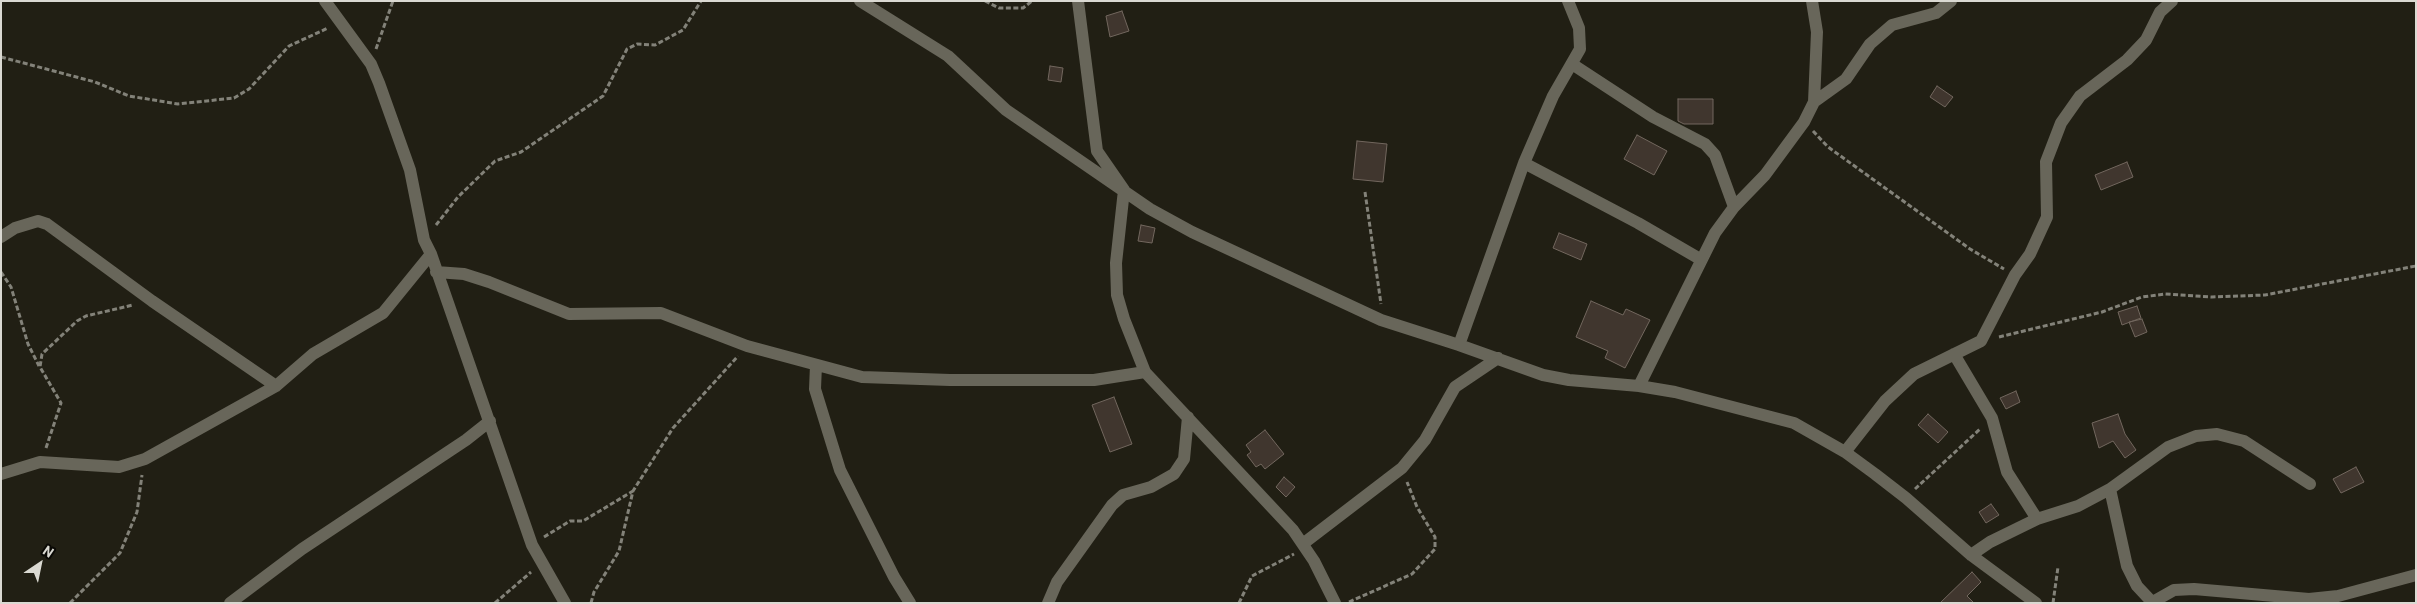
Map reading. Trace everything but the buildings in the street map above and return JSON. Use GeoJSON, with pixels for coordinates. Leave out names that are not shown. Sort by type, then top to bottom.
{"type":"FeatureCollection","features":[{"type":"Feature","properties":{"kind":"street"},"geometry":{"type":"LineString","coordinates":[[325,1],[371,64],[410,170],[424,240],[431,254],[532,545],[565,603]]}},
{"type":"Feature","properties":{"kind":"street"},"geometry":{"type":"LineString","coordinates":[[860,1],[948,56],[1006,110],[1150,209],[1192,232],[1381,320],[1498,358],[1543,375],[1569,380],[1639,386],[1775,417],[1802,427],[1845,452],[1906,498],[1971,555],[2036,603]]}},
{"type":"Feature","properties":{"kind":"street"},"geometry":{"type":"LineString","coordinates":[[1078,1],[1098,151],[1124,190],[1116,262],[1117,295],[1124,319],[1145,372],[1304,543],[1326,582],[1335,603]]}},
{"type":"Feature","properties":{"kind":"street"},"geometry":{"type":"LineString","coordinates":[[1459,345],[1524,163],[1554,96],[1580,48],[1579,28],[1568,1]]}},
{"type":"Feature","properties":{"kind":"street"},"geometry":{"type":"LineString","coordinates":[[1639,386],[1700,259],[1715,232],[1734,207],[1765,175],[1804,122],[1814,102],[1817,32],[1812,1]]}},
{"type":"Feature","properties":{"kind":"street"},"geometry":{"type":"LineString","coordinates":[[1814,102],[1846,79],[1870,44],[1892,26],[1936,13],[1951,1]]}},
{"type":"Feature","properties":{"kind":"street"},"geometry":{"type":"LineString","coordinates":[[1845,452],[1885,401],[1914,374],[1981,341],[2015,275],[2030,254],[2047,218],[2046,162],[2061,123],[2080,96],[2127,60],[2146,40],[2159,6],[2172,1]]}},
{"type":"Feature","properties":{"kind":"street"},"geometry":{"type":"LineString","coordinates":[[1572,64],[1653,117],[1704,144],[1715,155],[1734,207]]}},
{"type":"Feature","properties":{"kind":"street"},"geometry":{"type":"LineString","coordinates":[[1524,163],[1638,223],[1700,259]]}},
{"type":"Feature","properties":{"kind":"street"},"geometry":{"type":"LineString","coordinates":[[1,237],[15,228],[38,221],[47,224],[152,301],[276,386]]}},
{"type":"Feature","properties":{"kind":"street"},"geometry":{"type":"LineString","coordinates":[[1,474],[40,462],[119,467],[145,459],[276,386],[312,354],[383,313],[431,254]]}},
{"type":"Feature","properties":{"kind":"street"},"geometry":{"type":"LineString","coordinates":[[436,272],[464,274],[569,314],[661,313],[747,346],[862,377],[950,380],[1094,380],[1145,372]]}},
{"type":"Feature","properties":{"kind":"street"},"geometry":{"type":"LineString","coordinates":[[1954,354],[1992,418],[2007,472],[2037,519]]}},
{"type":"Feature","properties":{"kind":"street"},"geometry":{"type":"LineString","coordinates":[[1304,543],[1402,468],[1425,440],[1455,387],[1498,358]]}},
{"type":"Feature","properties":{"kind":"street"},"geometry":{"type":"LineString","coordinates":[[816,366],[815,389],[840,470],[894,577],[910,603]]}},
{"type":"Feature","properties":{"kind":"street"},"geometry":{"type":"LineString","coordinates":[[1048,603],[1056,582],[1112,505],[1124,495],[1152,487],[1174,474],[1184,459],[1188,418]]}},
{"type":"Feature","properties":{"kind":"street"},"geometry":{"type":"LineString","coordinates":[[230,603],[302,549],[466,440],[490,421]]}},
{"type":"Feature","properties":{"kind":"street"},"geometry":{"type":"LineString","coordinates":[[1971,555],[1990,542],[2037,519],[2078,506],[2110,489],[2168,447],[2196,436],[2217,434],[2244,441],[2310,484]]}},
{"type":"Feature","properties":{"kind":"street"},"geometry":{"type":"LineString","coordinates":[[2110,489],[2127,566],[2137,586],[2152,602],[2174,590],[2194,589],[2309,599],[2338,596],[2416,575]]}},
{"type":"Feature","properties":{"kind":"path"},"geometry":{"type":"LineString","coordinates":[[371,64],[393,1]]}},
{"type":"Feature","properties":{"kind":"path"},"geometry":{"type":"LineString","coordinates":[[424,240],[458,197],[496,161],[521,152],[603,96],[627,49],[637,44],[655,45],[682,30],[702,1]]}},
{"type":"Feature","properties":{"kind":"path"},"geometry":{"type":"LineString","coordinates":[[985,1],[999,8],[1023,8],[1032,1]]}},
{"type":"Feature","properties":{"kind":"path"},"geometry":{"type":"LineString","coordinates":[[1,56],[95,82],[129,96],[178,104],[234,98],[249,90],[289,46],[341,22]]}},
{"type":"Feature","properties":{"kind":"path"},"geometry":{"type":"LineString","coordinates":[[1804,122],[1828,147],[1970,249],[2015,275]]}},
{"type":"Feature","properties":{"kind":"path"},"geometry":{"type":"LineString","coordinates":[[1364,192],[1382,296],[1381,320]]}},
{"type":"Feature","properties":{"kind":"path"},"geometry":{"type":"LineString","coordinates":[[1981,341],[2102,312],[2142,297],[2164,294],[2212,297],[2265,295],[2416,266]]}},
{"type":"Feature","properties":{"kind":"path"},"geometry":{"type":"LineString","coordinates":[[1,272],[10,287],[28,344],[61,403],[40,462]]}},
{"type":"Feature","properties":{"kind":"path"},"geometry":{"type":"LineString","coordinates":[[40,367],[42,354],[77,321],[86,316],[152,301]]}},
{"type":"Feature","properties":{"kind":"path"},"geometry":{"type":"LineString","coordinates":[[590,603],[594,592],[619,551],[634,491],[673,428],[747,346]]}},
{"type":"Feature","properties":{"kind":"path"},"geometry":{"type":"LineString","coordinates":[[1906,498],[1992,418]]}},
{"type":"Feature","properties":{"kind":"path"},"geometry":{"type":"LineString","coordinates":[[70,603],[120,553],[137,512],[145,459]]}},
{"type":"Feature","properties":{"kind":"path"},"geometry":{"type":"LineString","coordinates":[[1346,603],[1412,574],[1435,549],[1435,537],[1417,507],[1402,468]]}},
{"type":"Feature","properties":{"kind":"path"},"geometry":{"type":"LineString","coordinates":[[532,545],[570,520],[583,520],[634,491]]}},
{"type":"Feature","properties":{"kind":"path"},"geometry":{"type":"LineString","coordinates":[[1239,603],[1252,576],[1291,558],[1304,543]]}},
{"type":"Feature","properties":{"kind":"path"},"geometry":{"type":"LineString","coordinates":[[495,603],[541,563]]}},
{"type":"Feature","properties":{"kind":"path"},"geometry":{"type":"LineString","coordinates":[[2052,603],[2058,567]]}}]}
